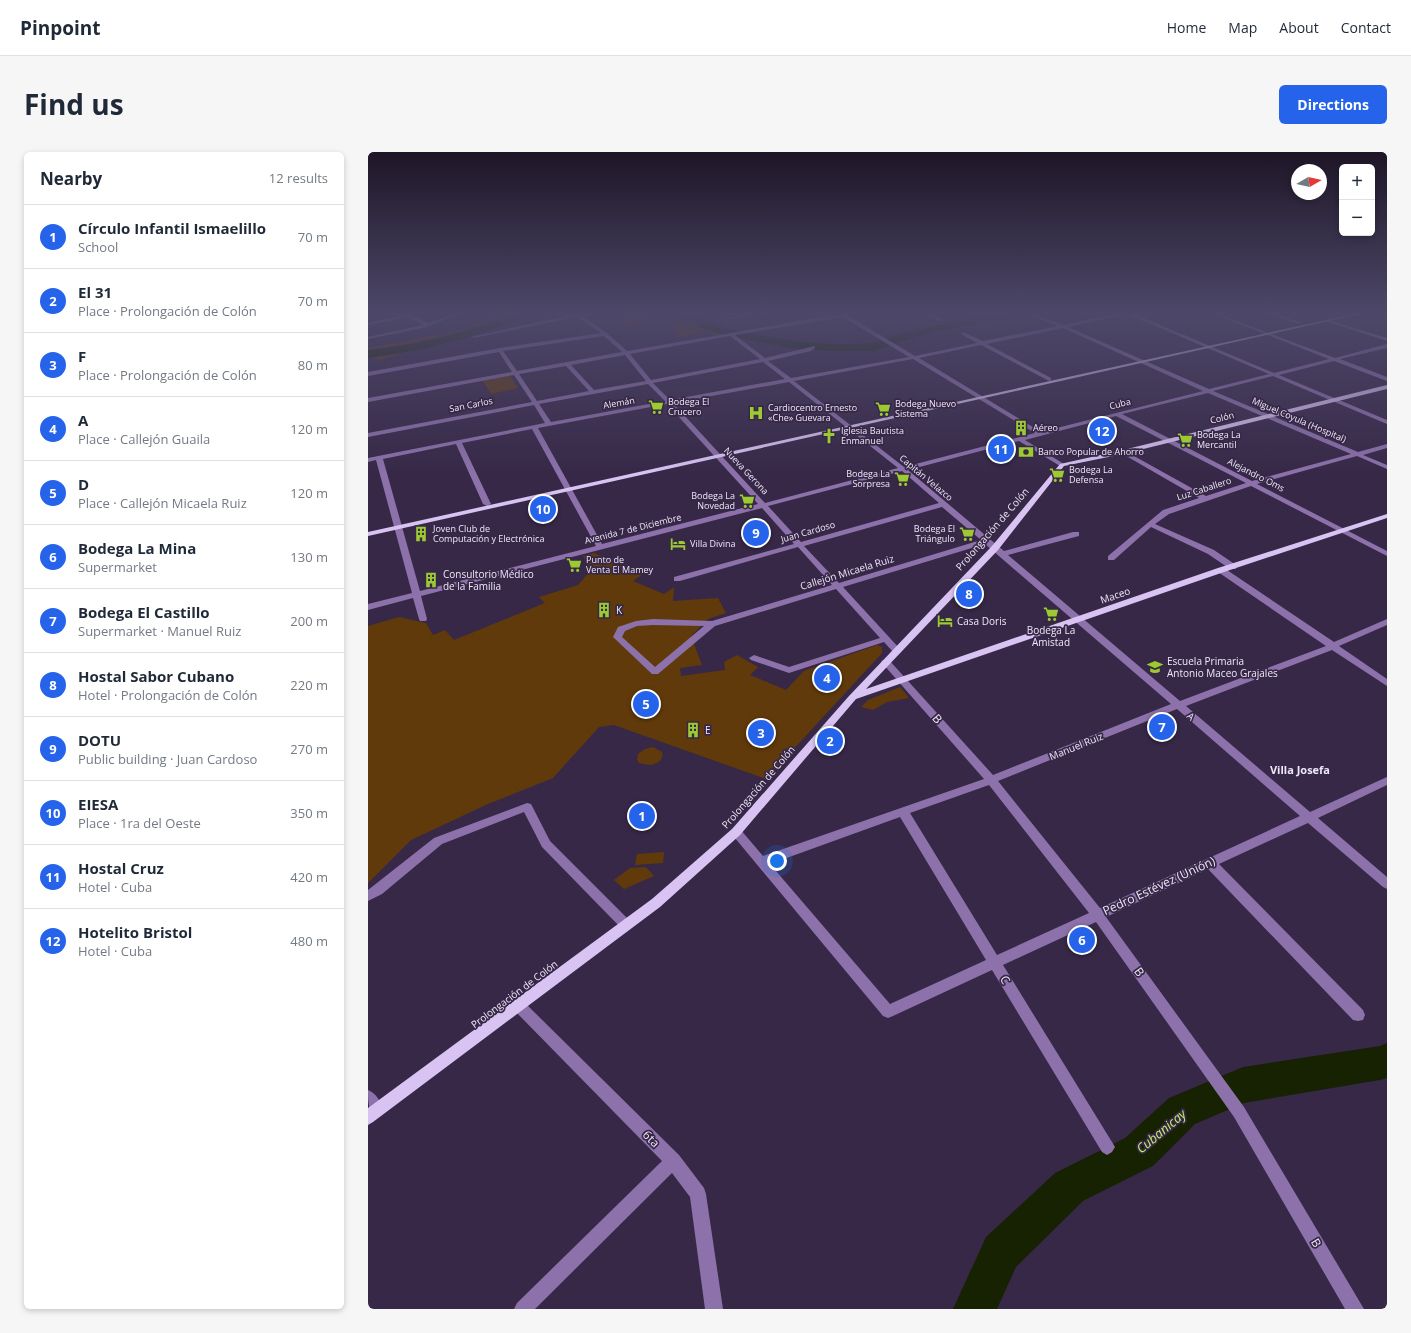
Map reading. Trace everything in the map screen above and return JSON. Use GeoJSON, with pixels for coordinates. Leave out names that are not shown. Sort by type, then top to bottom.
{"type":"FeatureCollection","features":[{"type":"Feature","properties":{"kind":"main road"},"geometry":{"type":"LineString","coordinates":[[978,396],[1111,366]]}},
{"type":"Feature","properties":{"kind":"main road"},"geometry":{"type":"LineString","coordinates":[[368,531],[397,526],[1113,366]]}},
{"type":"Feature","properties":{"kind":"main road","name":"Colón"},"geometry":{"type":"LineString","coordinates":[[1062,465],[1169,441],[1387,387]]}},
{"type":"Feature","properties":{"kind":"main road","name":"Prolongación de Colón"},"geometry":{"type":"LineString","coordinates":[[372,1114],[656,903],[736,832],[852,698],[995,548],[1062,465]]}},
{"type":"Feature","properties":{"kind":"main road"},"geometry":{"type":"LineString","coordinates":[[368,534],[487,504],[568,487]]}},
{"type":"Feature","properties":{"kind":"main road","name":"Maceo"},"geometry":{"type":"LineString","coordinates":[[852,698],[1221,570],[1387,516]]}},
{"type":"Feature","properties":{"kind":"street"},"geometry":{"type":"LineString","coordinates":[[368,374],[412,366]]}},
{"type":"Feature","properties":{"kind":"street"},"geometry":{"type":"LineString","coordinates":[[510,366],[549,424]]}},
{"type":"Feature","properties":{"kind":"street"},"geometry":{"type":"LineString","coordinates":[[368,400],[555,366]]}},
{"type":"Feature","properties":{"kind":"street"},"geometry":{"type":"LineString","coordinates":[[569,366],[592,391]]}},
{"type":"Feature","properties":{"kind":"street","name":"Nueva Gerona"},"geometry":{"type":"LineString","coordinates":[[637,366],[897,651]]}},
{"type":"Feature","properties":{"kind":"street","name":"San Carlos"},"geometry":{"type":"LineString","coordinates":[[368,435],[534,402],[731,366]]}},
{"type":"Feature","properties":{"kind":"street","name":"Capitán Velazco"},"geometry":{"type":"LineString","coordinates":[[772,366],[904,470],[995,548]]}},
{"type":"Feature","properties":{"kind":"street","name":"Alemán"},"geometry":{"type":"LineString","coordinates":[[368,460],[549,424],[866,366]]}},
{"type":"Feature","properties":{"kind":"street"},"geometry":{"type":"LineString","coordinates":[[930,366],[1041,434]]}},
{"type":"Feature","properties":{"kind":"street"},"geometry":{"type":"LineString","coordinates":[[1025,366],[1049,379]]}},
{"type":"Feature","properties":{"kind":"street","name":"Miguel Coyula (Hospital)"},"geometry":{"type":"LineString","coordinates":[[1153,366],[1210,392],[1387,467]]}},
{"type":"Feature","properties":{"kind":"street"},"geometry":{"type":"LineString","coordinates":[[1254,366],[1387,422]]}},
{"type":"Feature","properties":{"kind":"street","name":"Cuba"},"geometry":{"type":"LineString","coordinates":[[904,470],[1117,414],[1312,366]]}},
{"type":"Feature","properties":{"kind":"street"},"geometry":{"type":"LineString","coordinates":[[1352,366],[1387,379]]}},
{"type":"Feature","properties":{"kind":"street","name":"Alejandro Oms"},"geometry":{"type":"LineString","coordinates":[[1117,414],[1387,554]]}},
{"type":"Feature","properties":{"kind":"street"},"geometry":{"type":"LineString","coordinates":[[534,427],[600,547]]}},
{"type":"Feature","properties":{"kind":"street"},"geometry":{"type":"LineString","coordinates":[[1020,439],[1062,465]]}},
{"type":"Feature","properties":{"kind":"street"},"geometry":{"type":"LineString","coordinates":[[458,442],[487,504]]}},
{"type":"Feature","properties":{"kind":"street","name":"Luz Caballero"},"geometry":{"type":"LineString","coordinates":[[1111,558],[1166,512],[1205,498],[1387,446]]}},
{"type":"Feature","properties":{"kind":"street"},"geometry":{"type":"LineString","coordinates":[[1123,452],[1205,498]]}},
{"type":"Feature","properties":{"kind":"street"},"geometry":{"type":"LineString","coordinates":[[379,458],[415,595],[423,619]]}},
{"type":"Feature","properties":{"kind":"street","name":"Avenida 7 de Diciembre"},"geometry":{"type":"LineString","coordinates":[[368,607],[904,470]]}},
{"type":"Feature","properties":{"kind":"street","name":"Juan Cardoso"},"geometry":{"type":"LineString","coordinates":[[677,579],[944,504]]}},
{"type":"Feature","properties":{"kind":"street"},"geometry":{"type":"LineString","coordinates":[[1150,524],[1211,552],[1233,567]]}},
{"type":"Feature","properties":{"kind":"street"},"geometry":{"type":"LineString","coordinates":[[995,548],[1076,534]]}},
{"type":"Feature","properties":{"kind":"street","name":"Callejón Micaela Ruiz"},"geometry":{"type":"LineString","coordinates":[[712,624],[655,672],[617,637],[621,629],[636,624],[653,622],[712,624],[838,586],[995,548]]}},
{"type":"Feature","properties":{"kind":"street","name":"A"},"geometry":{"type":"LineString","coordinates":[[995,548],[1387,884]]}},
{"type":"Feature","properties":{"kind":"street"},"geometry":{"type":"LineString","coordinates":[[1221,570],[1387,683]]}},
{"type":"Feature","properties":{"kind":"street","name":"Manuel Ruiz"},"geometry":{"type":"LineString","coordinates":[[761,862],[992,780],[1178,705],[1333,646],[1387,622]]}},
{"type":"Feature","properties":{"kind":"street"},"geometry":{"type":"LineString","coordinates":[[754,658],[789,670],[885,638]]}},
{"type":"Feature","properties":{"kind":"street","name":"B"},"geometry":{"type":"LineString","coordinates":[[886,662],[992,780],[1098,915],[1239,1112],[1355,1309]]}},
{"type":"Feature","properties":{"kind":"street","name":"Pedro Estévez (Unión)"},"geometry":{"type":"LineString","coordinates":[[761,862],[888,1012],[1387,780]]}},
{"type":"Feature","properties":{"kind":"street"},"geometry":{"type":"LineString","coordinates":[[368,896],[378,890],[438,841],[527,807],[546,844],[626,925]]}},
{"type":"Feature","properties":{"kind":"street","name":"C"},"geometry":{"type":"LineString","coordinates":[[903,812],[1107,1147]]}},
{"type":"Feature","properties":{"kind":"street"},"geometry":{"type":"LineString","coordinates":[[736,832],[761,862]]}},
{"type":"Feature","properties":{"kind":"street"},"geometry":{"type":"LineString","coordinates":[[1210,863],[1358,1015]]}},
{"type":"Feature","properties":{"kind":"street","name":"6ta"},"geometry":{"type":"LineString","coordinates":[[518,1005],[673,1161],[698,1194],[714,1309]]}},
{"type":"Feature","properties":{"kind":"street"},"geometry":{"type":"LineString","coordinates":[[368,1097],[372,1114]]}},
{"type":"Feature","properties":{"kind":"street"},"geometry":{"type":"LineString","coordinates":[[523,1309],[673,1161]]}},
{"type":"Feature","properties":{"kind":"shaded area"},"geometry":{"type":"Polygon","coordinates":[[[510,376],[518,388],[491,394],[483,381],[510,376]]]}},
{"type":"Feature","properties":{"kind":"shaded area"},"geometry":{"type":"Polygon","coordinates":[[[594,553],[643,574],[633,581],[664,594],[674,587],[673,601],[718,598],[726,613],[708,619],[691,636],[702,665],[680,668],[681,676],[725,670],[724,662],[737,655],[758,667],[750,675],[786,690],[804,671],[877,645],[882,647],[882,653],[766,779],[614,725],[599,727],[553,778],[488,804],[411,840],[368,883],[368,626],[399,617],[426,623],[433,635],[445,630],[454,640],[545,603],[539,597],[578,585],[591,570],[583,556],[594,553]]]}},
{"type":"Feature","properties":{"kind":"shaded area"},"geometry":{"type":"Polygon","coordinates":[[[900,687],[909,698],[887,702],[873,710],[861,707],[868,700],[900,687]]]}},
{"type":"Feature","properties":{"kind":"shaded area"},"geometry":{"type":"Polygon","coordinates":[[[653,747],[662,752],[661,759],[657,763],[650,765],[639,763],[637,760],[638,754],[645,749],[653,747]]]}},
{"type":"Feature","properties":{"kind":"shaded area"},"geometry":{"type":"Polygon","coordinates":[[[664,852],[663,863],[635,865],[637,854],[664,852]]]}},
{"type":"Feature","properties":{"kind":"shaded area"},"geometry":{"type":"Polygon","coordinates":[[[646,867],[654,876],[624,889],[614,880],[630,868],[646,867]]]}},
{"type":"Feature","properties":{"kind":"waterway","name":"Cubanicay"},"geometry":{"type":"LineString","coordinates":[[975,1309],[1001,1252],[1069,1187],[1139,1152],[1182,1111],[1243,1085],[1380,1063],[1387,1060]]}},
{"type":"Feature","properties":{"kind":"place","name":"Bodega El Crucero"},"geometry":{"type":"Point","coordinates":[656,407]}},
{"type":"Feature","properties":{"kind":"place","name":"Bodega Nuevo Sistema"},"geometry":{"type":"Point","coordinates":[883,409]}},
{"type":"Feature","properties":{"kind":"place","name":"Cardiocentro Ernesto «Che» Guevara"},"geometry":{"type":"Point","coordinates":[756,413]}},
{"type":"Feature","properties":{"kind":"place","name":"Aéreo"},"geometry":{"type":"Point","coordinates":[1021,428]}},
{"type":"Feature","properties":{"kind":"place","name":"Hotelito Bristol"},"geometry":{"type":"Point","coordinates":[1102,431]}},
{"type":"Feature","properties":{"kind":"place","name":"Iglesia Bautista Enmanuel"},"geometry":{"type":"Point","coordinates":[829,436]}},
{"type":"Feature","properties":{"kind":"place","name":"Bodega La Mercantil"},"geometry":{"type":"Point","coordinates":[1185,440]}},
{"type":"Feature","properties":{"kind":"place","name":"Hostal Cruz"},"geometry":{"type":"Point","coordinates":[1001,449]}},
{"type":"Feature","properties":{"kind":"place","name":"Banco Popular de Ahorro"},"geometry":{"type":"Point","coordinates":[1026,452]}},
{"type":"Feature","properties":{"kind":"place","name":"Bodega La Defensa"},"geometry":{"type":"Point","coordinates":[1057,475]}},
{"type":"Feature","properties":{"kind":"place","name":"Bodega La Sorpresa"},"geometry":{"type":"Point","coordinates":[902,479]}},
{"type":"Feature","properties":{"kind":"place","name":"Bodega La Novedad"},"geometry":{"type":"Point","coordinates":[747,501]}},
{"type":"Feature","properties":{"kind":"place","name":"EIESA"},"geometry":{"type":"Point","coordinates":[543,509]}},
{"type":"Feature","properties":{"kind":"place","name":"DOTU"},"geometry":{"type":"Point","coordinates":[756,533]}},
{"type":"Feature","properties":{"kind":"place","name":"Joven Club de Computación y Electrónica"},"geometry":{"type":"Point","coordinates":[421,534]}},
{"type":"Feature","properties":{"kind":"place","name":"Bodega El Triángulo"},"geometry":{"type":"Point","coordinates":[967,534]}},
{"type":"Feature","properties":{"kind":"place","name":"Villa Divina"},"geometry":{"type":"Point","coordinates":[678,544]}},
{"type":"Feature","properties":{"kind":"place","name":"Punto de Venta El Mamey"},"geometry":{"type":"Point","coordinates":[574,565]}},
{"type":"Feature","properties":{"kind":"place","name":"Consultorio Médico de la Familia"},"geometry":{"type":"Point","coordinates":[431,580]}},
{"type":"Feature","properties":{"kind":"place","name":"Hostal Sabor Cubano"},"geometry":{"type":"Point","coordinates":[969,594]}},
{"type":"Feature","properties":{"kind":"place","name":"K"},"geometry":{"type":"Point","coordinates":[604,610]}},
{"type":"Feature","properties":{"kind":"place","name":"Bodega La Amistad"},"geometry":{"type":"Point","coordinates":[1051,614]}},
{"type":"Feature","properties":{"kind":"place","name":"Casa Doris"},"geometry":{"type":"Point","coordinates":[945,621]}},
{"type":"Feature","properties":{"kind":"place","name":"Escuela Primaria Antonio Maceo Grajales"},"geometry":{"type":"Point","coordinates":[1155,667]}},
{"type":"Feature","properties":{"kind":"place","name":"A"},"geometry":{"type":"Point","coordinates":[827,678]}},
{"type":"Feature","properties":{"kind":"place","name":"D"},"geometry":{"type":"Point","coordinates":[646,704]}},
{"type":"Feature","properties":{"kind":"place","name":"Bodega El Castillo"},"geometry":{"type":"Point","coordinates":[1162,727]}},
{"type":"Feature","properties":{"kind":"place","name":"E"},"geometry":{"type":"Point","coordinates":[693,730]}},
{"type":"Feature","properties":{"kind":"place","name":"F"},"geometry":{"type":"Point","coordinates":[761,733]}},
{"type":"Feature","properties":{"kind":"place","name":"El 31"},"geometry":{"type":"Point","coordinates":[830,741]}},
{"type":"Feature","properties":{"kind":"place","name":"Círculo Infantil Ismaelillo"},"geometry":{"type":"Point","coordinates":[642,816]}},
{"type":"Feature","properties":{"kind":"place","name":"Bodega La Mina"},"geometry":{"type":"Point","coordinates":[1082,940]}},
{"type":"Feature","properties":{"kind":"district","name":"Villa Josefa"},"geometry":{"type":"Point","coordinates":[1300,770]}}]}
